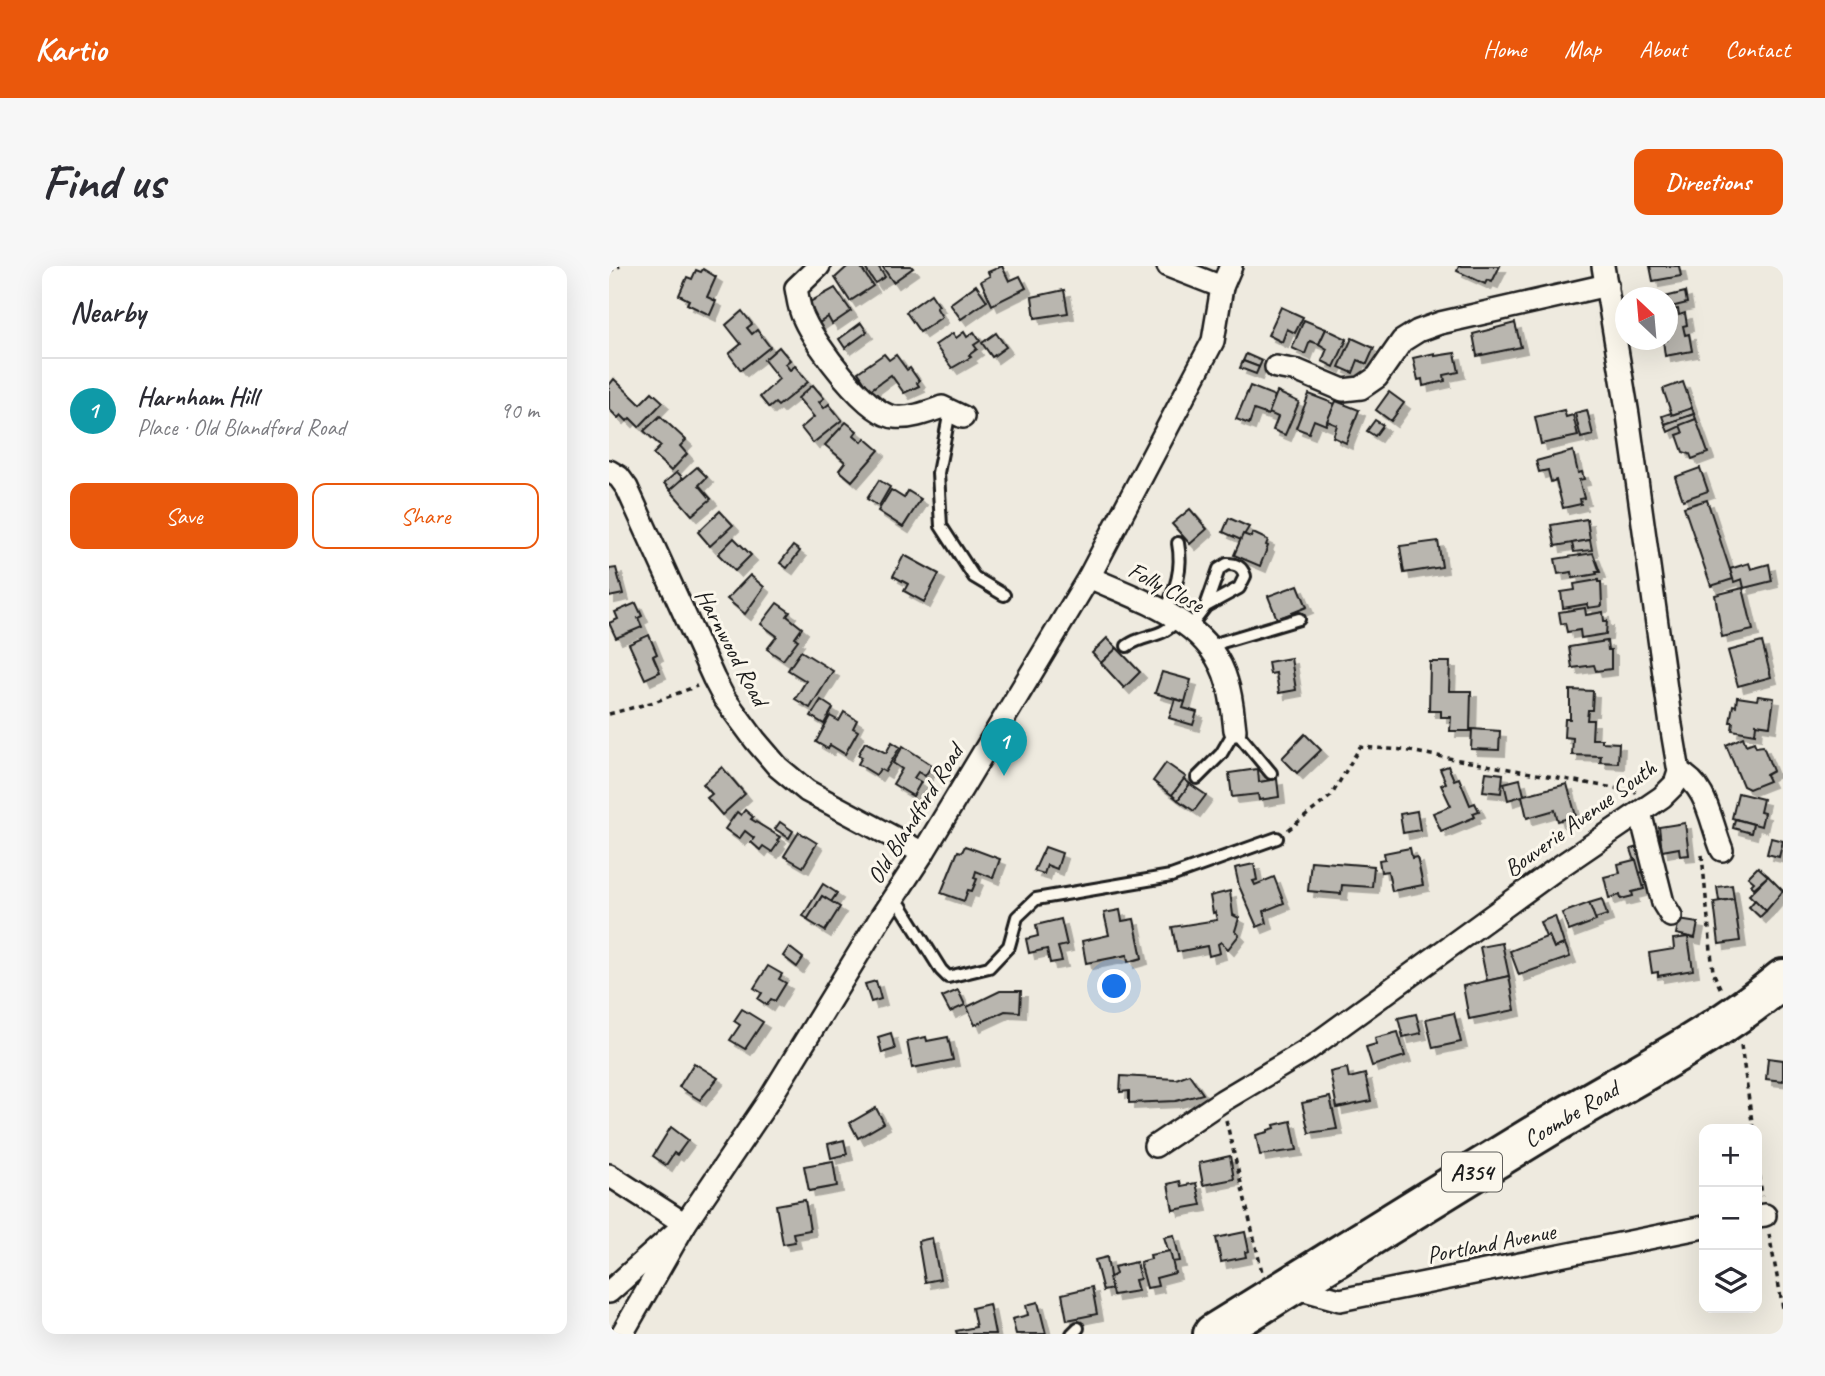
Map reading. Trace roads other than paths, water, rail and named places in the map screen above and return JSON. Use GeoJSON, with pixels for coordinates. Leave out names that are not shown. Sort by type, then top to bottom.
{"type":"FeatureCollection","features":[{"type":"Feature","properties":{"kind":"highway","name":"Coombe Road"},"geometry":{"type":"LineString","coordinates":[[1213,1334],[1466,1176],[1690,1044],[1783,979]]}},
{"type":"Feature","properties":{"kind":"street"},"geometry":{"type":"LineString","coordinates":[[819,266],[796,288],[803,318],[838,370],[867,403],[893,418],[923,414],[942,407],[957,414]]}},
{"type":"Feature","properties":{"kind":"street"},"geometry":{"type":"LineString","coordinates":[[1168,266],[1222,287]]}},
{"type":"Feature","properties":{"kind":"street","name":"Old Blandford Road"},"geometry":{"type":"LineString","coordinates":[[622,1334],[685,1224],[769,1100],[923,853],[1089,577],[1213,341],[1222,287],[1231,266]]}},
{"type":"Feature","properties":{"kind":"street"},"geometry":{"type":"LineString","coordinates":[[1276,367],[1298,371],[1343,390],[1361,388],[1377,377],[1402,341],[1419,331],[1605,275]]}},
{"type":"Feature","properties":{"kind":"street","name":"Bouverie Avenue South"},"geometry":{"type":"LineString","coordinates":[[1155,1146],[1221,1101],[1306,1051],[1555,870],[1662,797],[1675,784],[1679,772],[1605,275]]}},
{"type":"Feature","properties":{"kind":"street","name":"Harnwood Road"},"geometry":{"type":"LineString","coordinates":[[609,471],[619,477],[627,488],[714,679],[724,698],[755,740],[778,767],[807,791],[923,853]]}},
{"type":"Feature","properties":{"kind":"street","name":"Folly Close"},"geometry":{"type":"LineString","coordinates":[[1089,577],[1177,619],[1211,649],[1227,681],[1235,730]]}},
{"type":"Feature","properties":{"kind":"street"},"geometry":{"type":"LineString","coordinates":[[1679,772],[1688,776],[1702,792],[1722,850]]}},
{"type":"Feature","properties":{"kind":"street"},"geometry":{"type":"LineString","coordinates":[[1640,812],[1663,903],[1671,916]]}},
{"type":"Feature","properties":{"kind":"street"},"geometry":{"type":"LineString","coordinates":[[609,1175],[685,1224],[609,1292]]}},
{"type":"Feature","properties":{"kind":"street","name":"Portland Avenue"},"geometry":{"type":"LineString","coordinates":[[1279,1293],[1340,1300],[1699,1228]]}},
{"type":"Feature","properties":{"kind":"lane"},"geometry":{"type":"LineString","coordinates":[[957,414],[938,473],[941,526],[974,577],[1004,594]]}},
{"type":"Feature","properties":{"kind":"lane"},"geometry":{"type":"LineString","coordinates":[[1177,619],[1181,559],[1178,543]]}},
{"type":"Feature","properties":{"kind":"lane"},"geometry":{"type":"LineString","coordinates":[[1127,646],[1134,641],[1165,632],[1177,619],[1206,606]]}},
{"type":"Feature","properties":{"kind":"lane"},"geometry":{"type":"LineString","coordinates":[[1211,649],[1222,642],[1299,619]]}},
{"type":"Feature","properties":{"kind":"lane"},"geometry":{"type":"LineString","coordinates":[[1197,778],[1221,754],[1235,730],[1271,774]]}},
{"type":"Feature","properties":{"kind":"lane"},"geometry":{"type":"LineString","coordinates":[[893,900],[901,906],[941,970],[949,977],[989,967],[1009,946],[1017,917],[1036,899],[1171,876],[1277,838]]}},
{"type":"Feature","properties":{"kind":"place","name":"Harnham Hill"},"geometry":{"type":"Point","coordinates":[1004,776]}}]}
